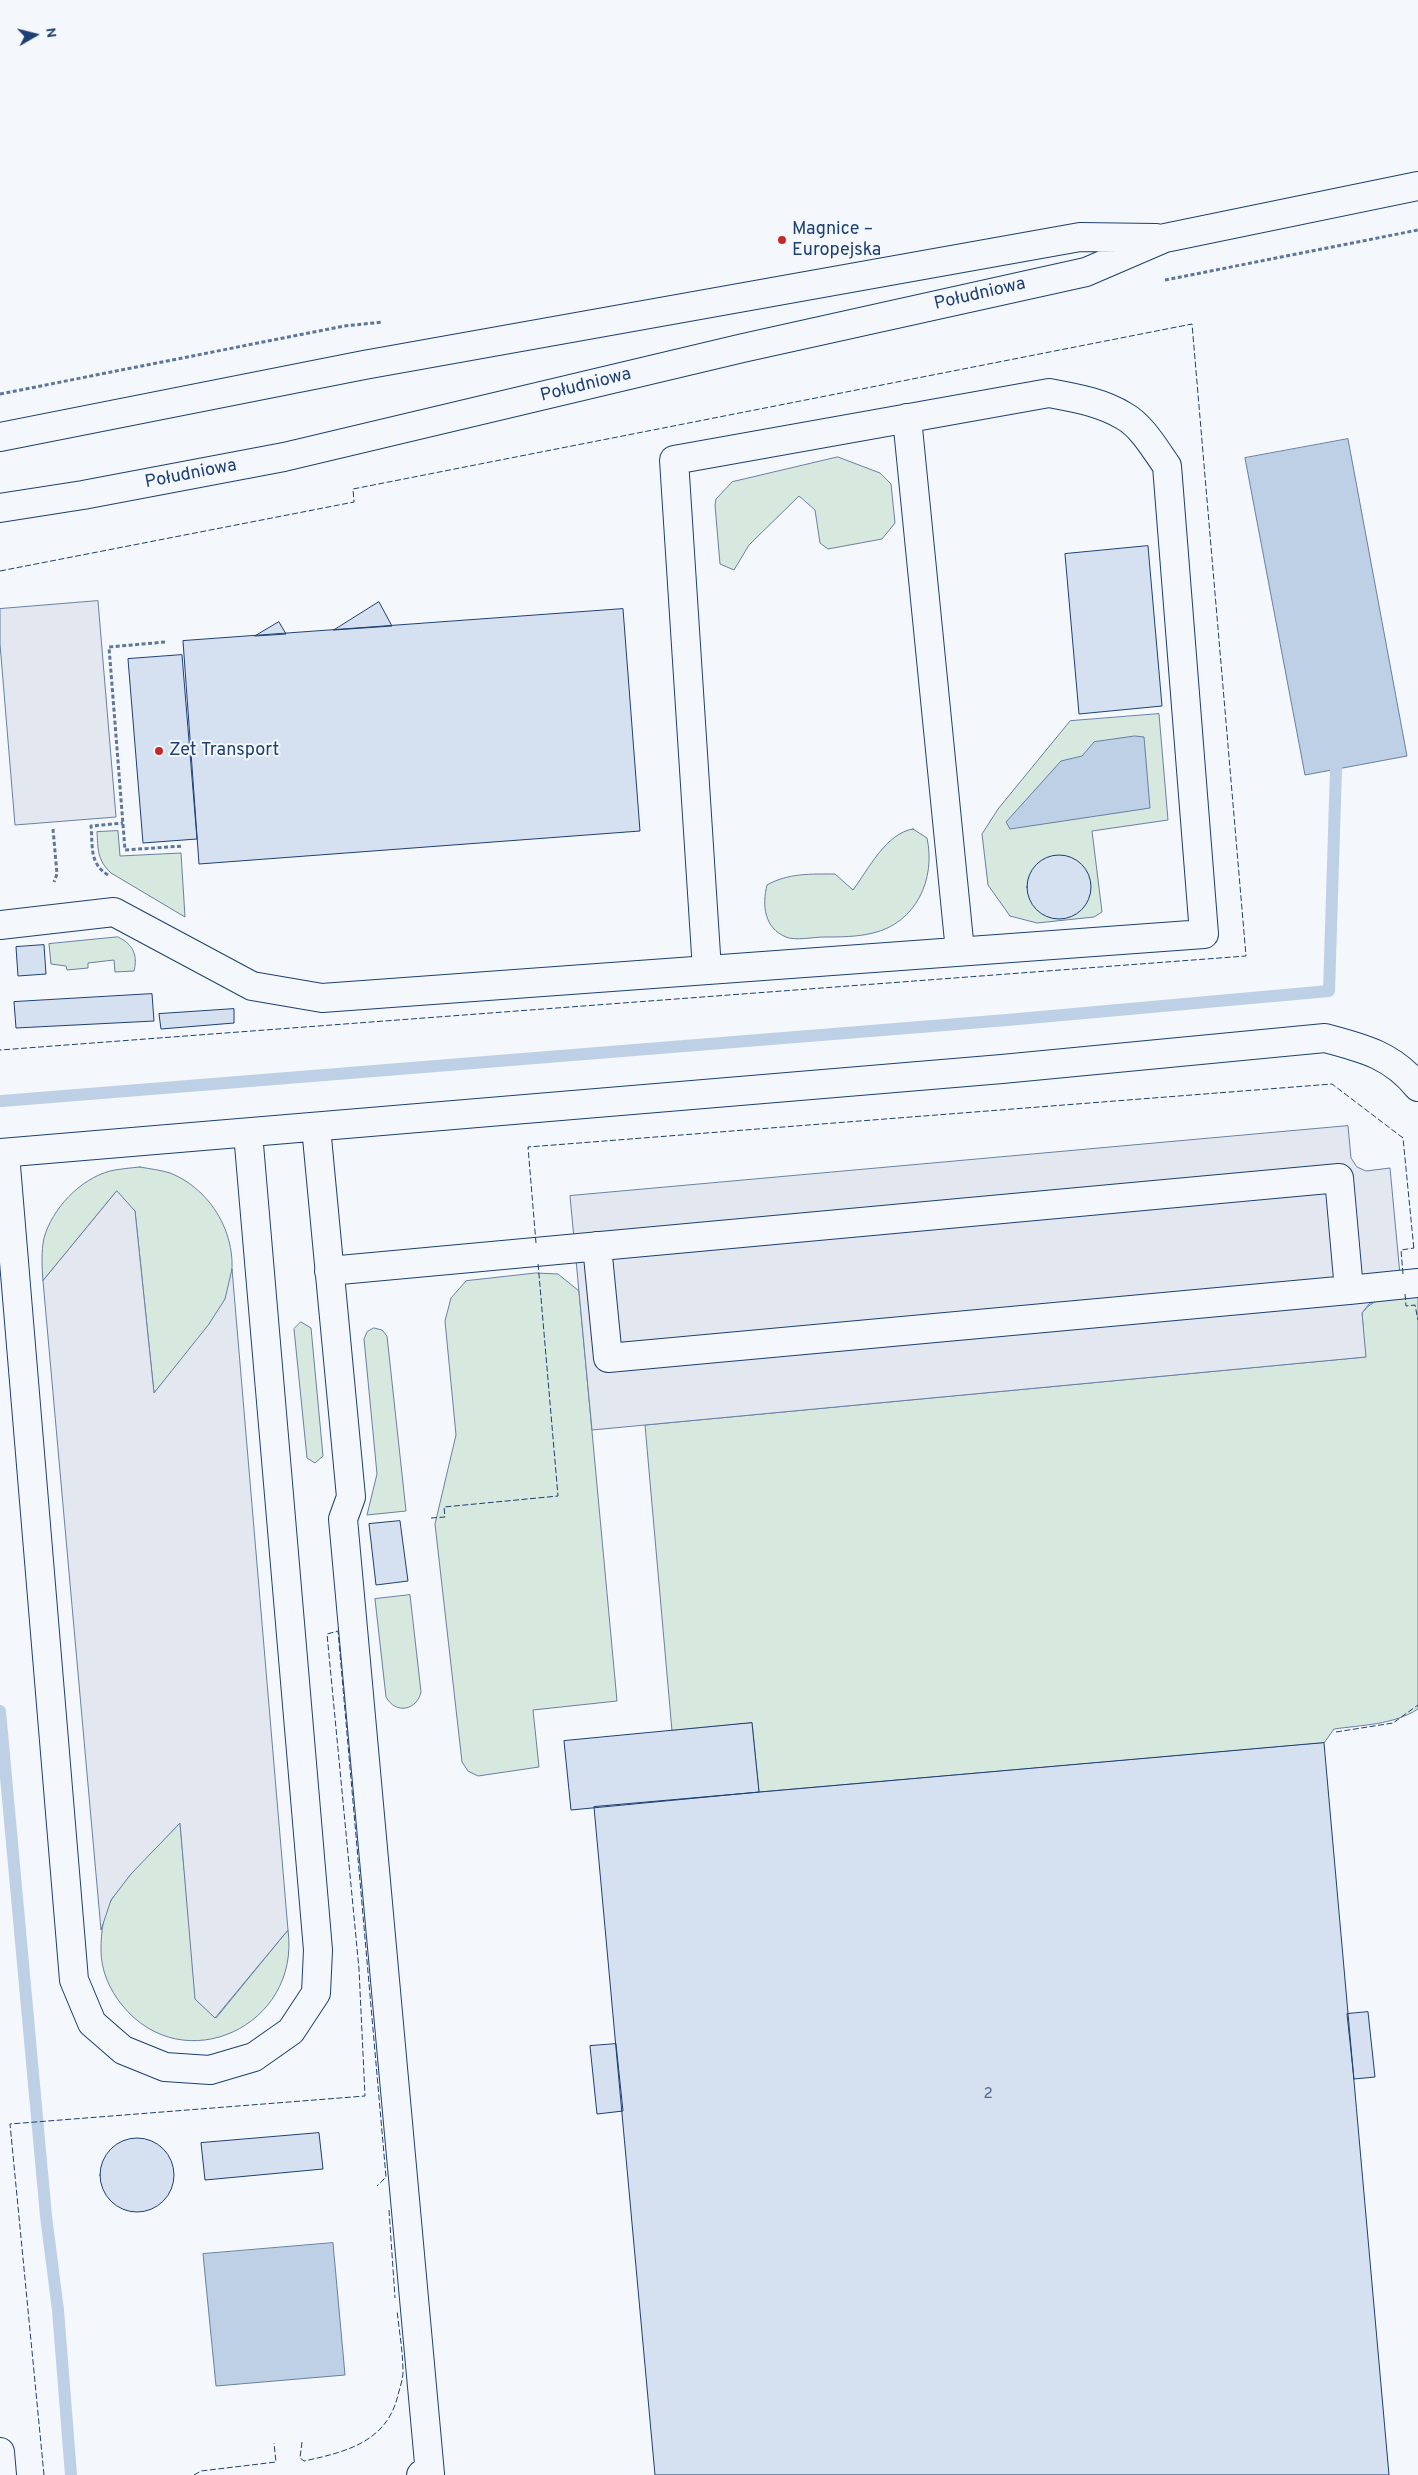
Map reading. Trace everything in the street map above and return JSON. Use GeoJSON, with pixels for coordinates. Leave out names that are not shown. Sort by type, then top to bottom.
{"type":"FeatureCollection","features":[{"type":"Feature","properties":{"kind":"main road","name":"Południowa"},"geometry":{"type":"LineString","coordinates":[[0,508],[83,495],[284,457],[742,348],[1086,272],[1165,238],[1418,186]]}},
{"type":"Feature","properties":{"kind":"main road","name":"Południowa"},"geometry":{"type":"LineString","coordinates":[[0,437],[364,365],[1080,236],[1165,238]]}},
{"type":"Feature","properties":{"kind":"main road"},"geometry":{"type":"LineString","coordinates":[[0,925],[114,912],[252,986],[322,998],[1204,934],[1167,466],[1149,440],[1125,416],[1089,401],[1049,393],[674,460],[707,970]]}},
{"type":"Feature","properties":{"kind":"main road"},"geometry":{"type":"LineString","coordinates":[[907,418],[960,951]]}},
{"type":"Feature","properties":{"kind":"main road"},"geometry":{"type":"LineString","coordinates":[[248,1132],[318,1950],[316,1993],[291,2031],[254,2057],[210,2070],[165,2067],[123,2050],[92,2023],[74,1980],[2,1154],[248,1132],[1002,1069],[1325,1038],[1369,1049],[1406,1072],[1418,1087]]}},
{"type":"Feature","properties":{"kind":"main road"},"geometry":{"type":"LineString","coordinates":[[316,1127],[351,1497],[343,1519],[430,2474],[421,2475]]}},
{"type":"Feature","properties":{"kind":"main road"},"geometry":{"type":"LineString","coordinates":[[329,1271],[1339,1178],[1349,1290]]}},
{"type":"Feature","properties":{"kind":"main road"},"geometry":{"type":"LineString","coordinates":[[597,1246],[608,1358],[1418,1284]]}},
{"type":"Feature","properties":{"kind":"main road"},"geometry":{"type":"LineString","coordinates":[[0,2452],[2,2475]]}},
{"type":"Feature","properties":{"kind":"path"},"geometry":{"type":"LineString","coordinates":[[1159,282],[1418,230]]}},
{"type":"Feature","properties":{"kind":"path"},"geometry":{"type":"LineString","coordinates":[[166,642],[109,647],[125,850],[183,846]]}},
{"type":"Feature","properties":{"kind":"path"},"geometry":{"type":"LineString","coordinates":[[53,829],[57,874],[53,885]]}},
{"type":"Feature","properties":{"kind":"shaded area"},"geometry":{"type":"Polygon","coordinates":[[[838,457],[880,473],[891,484],[895,523],[882,539],[828,549],[820,543],[815,510],[799,496],[749,545],[734,570],[720,564],[715,505],[716,499],[732,482],[838,457]]]}},
{"type":"Feature","properties":{"kind":"shaded area"},"geometry":{"type":"Polygon","coordinates":[[[98,601],[116,817],[15,825],[0,644],[0,609],[98,601]]]}},
{"type":"Feature","properties":{"kind":"shaded area"},"geometry":{"type":"Polygon","coordinates":[[[1159,714],[1168,820],[1092,831],[1102,912],[1094,917],[1037,923],[1010,916],[988,885],[982,834],[998,809],[1070,721],[1159,714]]]}},
{"type":"Feature","properties":{"kind":"shaded area"},"geometry":{"type":"Polygon","coordinates":[[[913,829],[927,838],[929,853],[928,869],[919,897],[901,920],[888,928],[873,933],[849,936],[794,939],[786,937],[773,928],[766,915],[765,908],[767,885],[791,876],[835,874],[853,890],[886,845],[894,837],[913,829]]]}},
{"type":"Feature","properties":{"kind":"shaded area"},"geometry":{"type":"Polygon","coordinates":[[[118,831],[120,856],[181,853],[185,917],[111,873],[106,868],[99,854],[97,832],[118,831]]]}},
{"type":"Feature","properties":{"kind":"shaded area"},"geometry":{"type":"Polygon","coordinates":[[[118,937],[131,947],[135,955],[134,971],[115,972],[114,960],[88,963],[88,968],[67,970],[66,966],[51,964],[49,944],[118,937]]]}},
{"type":"Feature","properties":{"kind":"shaded area"},"geometry":{"type":"Polygon","coordinates":[[[1348,1126],[1351,1158],[1357,1167],[1366,1171],[1390,1168],[1402,1296],[1380,1298],[1369,1304],[1362,1313],[1366,1357],[592,1430],[570,1196],[1348,1126]]]}},
{"type":"Feature","properties":{"kind":"shaded area"},"geometry":{"type":"Polygon","coordinates":[[[140,1167],[170,1173],[187,1182],[202,1194],[214,1209],[223,1225],[229,1243],[232,1262],[231,1281],[219,1311],[202,1336],[154,1393],[135,1211],[116,1192],[43,1281],[42,1254],[44,1238],[53,1216],[60,1206],[78,1188],[99,1175],[113,1170],[140,1167]]]}},
{"type":"Feature","properties":{"kind":"shaded area"},"geometry":{"type":"Polygon","coordinates":[[[117,1191],[135,1211],[154,1393],[209,1324],[225,1299],[232,1269],[288,1930],[215,2018],[195,1999],[180,1823],[131,1874],[111,1900],[101,1930],[43,1281],[117,1191]]]}},
{"type":"Feature","properties":{"kind":"shaded area"},"geometry":{"type":"Polygon","coordinates":[[[536,1273],[558,1274],[579,1291],[617,1701],[533,1710],[539,1767],[478,1776],[468,1771],[462,1762],[435,1524],[456,1435],[445,1321],[451,1298],[466,1281],[536,1273]]]}},
{"type":"Feature","properties":{"kind":"shaded area"},"geometry":{"type":"Polygon","coordinates":[[[1418,1295],[1418,1709],[1388,1721],[1334,1729],[1324,1743],[759,1792],[752,1723],[672,1731],[645,1425],[1365,1357],[1362,1313],[1380,1299],[1418,1295]]]}},
{"type":"Feature","properties":{"kind":"shaded area"},"geometry":{"type":"Polygon","coordinates":[[[301,1322],[311,1328],[323,1456],[315,1463],[307,1458],[294,1329],[301,1322]]]}},
{"type":"Feature","properties":{"kind":"shaded area"},"geometry":{"type":"Polygon","coordinates":[[[374,1328],[382,1330],[387,1336],[406,1511],[367,1515],[377,1474],[364,1339],[367,1332],[374,1328]]]}},
{"type":"Feature","properties":{"kind":"shaded area"},"geometry":{"type":"Polygon","coordinates":[[[410,1595],[421,1692],[415,1703],[406,1708],[400,1708],[390,1703],[386,1697],[375,1599],[410,1595]]]}},
{"type":"Feature","properties":{"kind":"shaded area"},"geometry":{"type":"Polygon","coordinates":[[[180,1823],[196,2000],[216,2018],[288,1930],[287,1964],[276,1993],[257,2016],[233,2032],[205,2040],[176,2039],[147,2028],[117,1999],[107,1979],[101,1957],[103,1923],[106,1910],[112,1899],[135,1869],[180,1823]]]}},
{"type":"Feature","properties":{"kind":"water"},"geometry":{"type":"Polygon","coordinates":[[[1348,439],[1407,756],[1305,775],[1245,458],[1348,439]]]}},
{"type":"Feature","properties":{"kind":"water"},"geometry":{"type":"Polygon","coordinates":[[[1135,736],[1144,737],[1150,808],[1010,829],[1006,822],[1061,761],[1082,756],[1094,742],[1135,736]]]}},
{"type":"Feature","properties":{"kind":"water"},"geometry":{"type":"Polygon","coordinates":[[[333,2243],[345,2375],[216,2386],[203,2254],[333,2243]]]}},
{"type":"Feature","properties":{"kind":"building"},"geometry":{"type":"Polygon","coordinates":[[[1148,546],[1162,706],[1079,714],[1065,554],[1148,546]]]}},
{"type":"Feature","properties":{"kind":"building"},"geometry":{"type":"Polygon","coordinates":[[[379,602],[392,626],[334,630],[379,602]]]}},
{"type":"Feature","properties":{"kind":"building"},"geometry":{"type":"Polygon","coordinates":[[[623,609],[640,831],[199,864],[183,641],[623,609]]]}},
{"type":"Feature","properties":{"kind":"building"},"geometry":{"type":"Polygon","coordinates":[[[279,622],[286,634],[255,636],[279,622]]]}},
{"type":"Feature","properties":{"kind":"building"},"geometry":{"type":"Polygon","coordinates":[[[182,655],[197,839],[143,843],[128,659],[182,655]]]}},
{"type":"Feature","properties":{"kind":"building"},"geometry":{"type":"Polygon","coordinates":[[[1059,855],[1071,857],[1082,864],[1089,875],[1091,887],[1089,899],[1082,910],[1071,917],[1059,919],[1047,917],[1036,910],[1029,899],[1027,887],[1029,875],[1036,864],[1047,857],[1059,855]]]}},
{"type":"Feature","properties":{"kind":"building"},"geometry":{"type":"Polygon","coordinates":[[[44,945],[46,974],[18,976],[16,947],[44,945]]]}},
{"type":"Feature","properties":{"kind":"building"},"geometry":{"type":"Polygon","coordinates":[[[152,994],[154,1021],[16,1028],[14,1002],[152,994]]]}},
{"type":"Feature","properties":{"kind":"building"},"geometry":{"type":"Polygon","coordinates":[[[234,1009],[234,1023],[161,1029],[159,1014],[234,1009]]]}},
{"type":"Feature","properties":{"kind":"building"},"geometry":{"type":"Polygon","coordinates":[[[400,1521],[408,1581],[376,1585],[369,1524],[400,1521]]]}},
{"type":"Feature","properties":{"kind":"building"},"geometry":{"type":"Polygon","coordinates":[[[752,1723],[759,1792],[571,1810],[564,1741],[752,1723]]]}},
{"type":"Feature","properties":{"kind":"building"},"geometry":{"type":"Polygon","coordinates":[[[1324,1743],[1389,2475],[655,2475],[594,1807],[1324,1743]]]}},
{"type":"Feature","properties":{"kind":"building"},"geometry":{"type":"Polygon","coordinates":[[[1368,2012],[1375,2077],[1354,2079],[1347,2014],[1368,2012]]]}},
{"type":"Feature","properties":{"kind":"building"},"geometry":{"type":"Polygon","coordinates":[[[616,2044],[623,2111],[597,2114],[590,2046],[616,2044]]]}},
{"type":"Feature","properties":{"kind":"building"},"geometry":{"type":"Polygon","coordinates":[[[319,2133],[323,2169],[205,2180],[201,2143],[319,2133]]]}},
{"type":"Feature","properties":{"kind":"building"},"geometry":{"type":"Polygon","coordinates":[[[137,2138],[151,2141],[163,2149],[171,2161],[174,2175],[171,2189],[163,2201],[151,2209],[137,2212],[123,2209],[111,2201],[103,2189],[100,2175],[103,2161],[111,2149],[123,2141],[137,2138]]]}},
{"type":"Feature","properties":{"kind":"waterway"},"geometry":{"type":"LineString","coordinates":[[2,1101],[1007,1020],[1329,991],[1336,769]]}},
{"type":"Feature","properties":{"kind":"waterway"},"geometry":{"type":"LineString","coordinates":[[0,1711],[46,2216],[58,2310],[71,2475]]}},
{"type":"Feature","properties":{"kind":"fence"},"geometry":{"type":"LineString","coordinates":[[0,571],[354,502],[353,489],[1192,324],[1246,956],[0,1050]]}},
{"type":"Feature","properties":{"kind":"fence"},"geometry":{"type":"LineString","coordinates":[[536,1243],[528,1147],[1332,1084],[1403,1138],[1414,1250]]}},
{"type":"Feature","properties":{"kind":"fence"},"geometry":{"type":"LineString","coordinates":[[1403,1274],[1401,1250],[1414,1248]]}},
{"type":"Feature","properties":{"kind":"fence"},"geometry":{"type":"LineString","coordinates":[[431,1518],[445,1517],[444,1507],[558,1496],[538,1263]]}},
{"type":"Feature","properties":{"kind":"fence"},"geometry":{"type":"LineString","coordinates":[[1405,1294],[1406,1306],[1415,1305],[1418,1320]]}},
{"type":"Feature","properties":{"kind":"fence"},"geometry":{"type":"LineString","coordinates":[[44,2475],[10,2124],[365,2096],[359,1969],[327,1634],[338,1631],[386,2177],[377,2186]]}},
{"type":"Feature","properties":{"kind":"fence"},"geometry":{"type":"LineString","coordinates":[[1336,1732],[1393,1723],[1418,1705]]}},
{"type":"Feature","properties":{"kind":"fence"},"geometry":{"type":"LineString","coordinates":[[389,2210],[395,2298]]}},
{"type":"Feature","properties":{"kind":"fence"},"geometry":{"type":"LineString","coordinates":[[302,2442],[300,2458],[304,2461],[349,2449],[363,2442],[385,2424],[393,2411],[403,2375],[397,2310]]}},
{"type":"Feature","properties":{"kind":"fence"},"geometry":{"type":"LineString","coordinates":[[194,2475],[201,2471],[276,2462],[274,2443]]}},
{"type":"Feature","properties":{"kind":"place","name":"Magnice – Europejska"},"geometry":{"type":"Point","coordinates":[782,240]}},
{"type":"Feature","properties":{"kind":"place","name":"Zet Transport"},"geometry":{"type":"Point","coordinates":[159,751]}}]}
